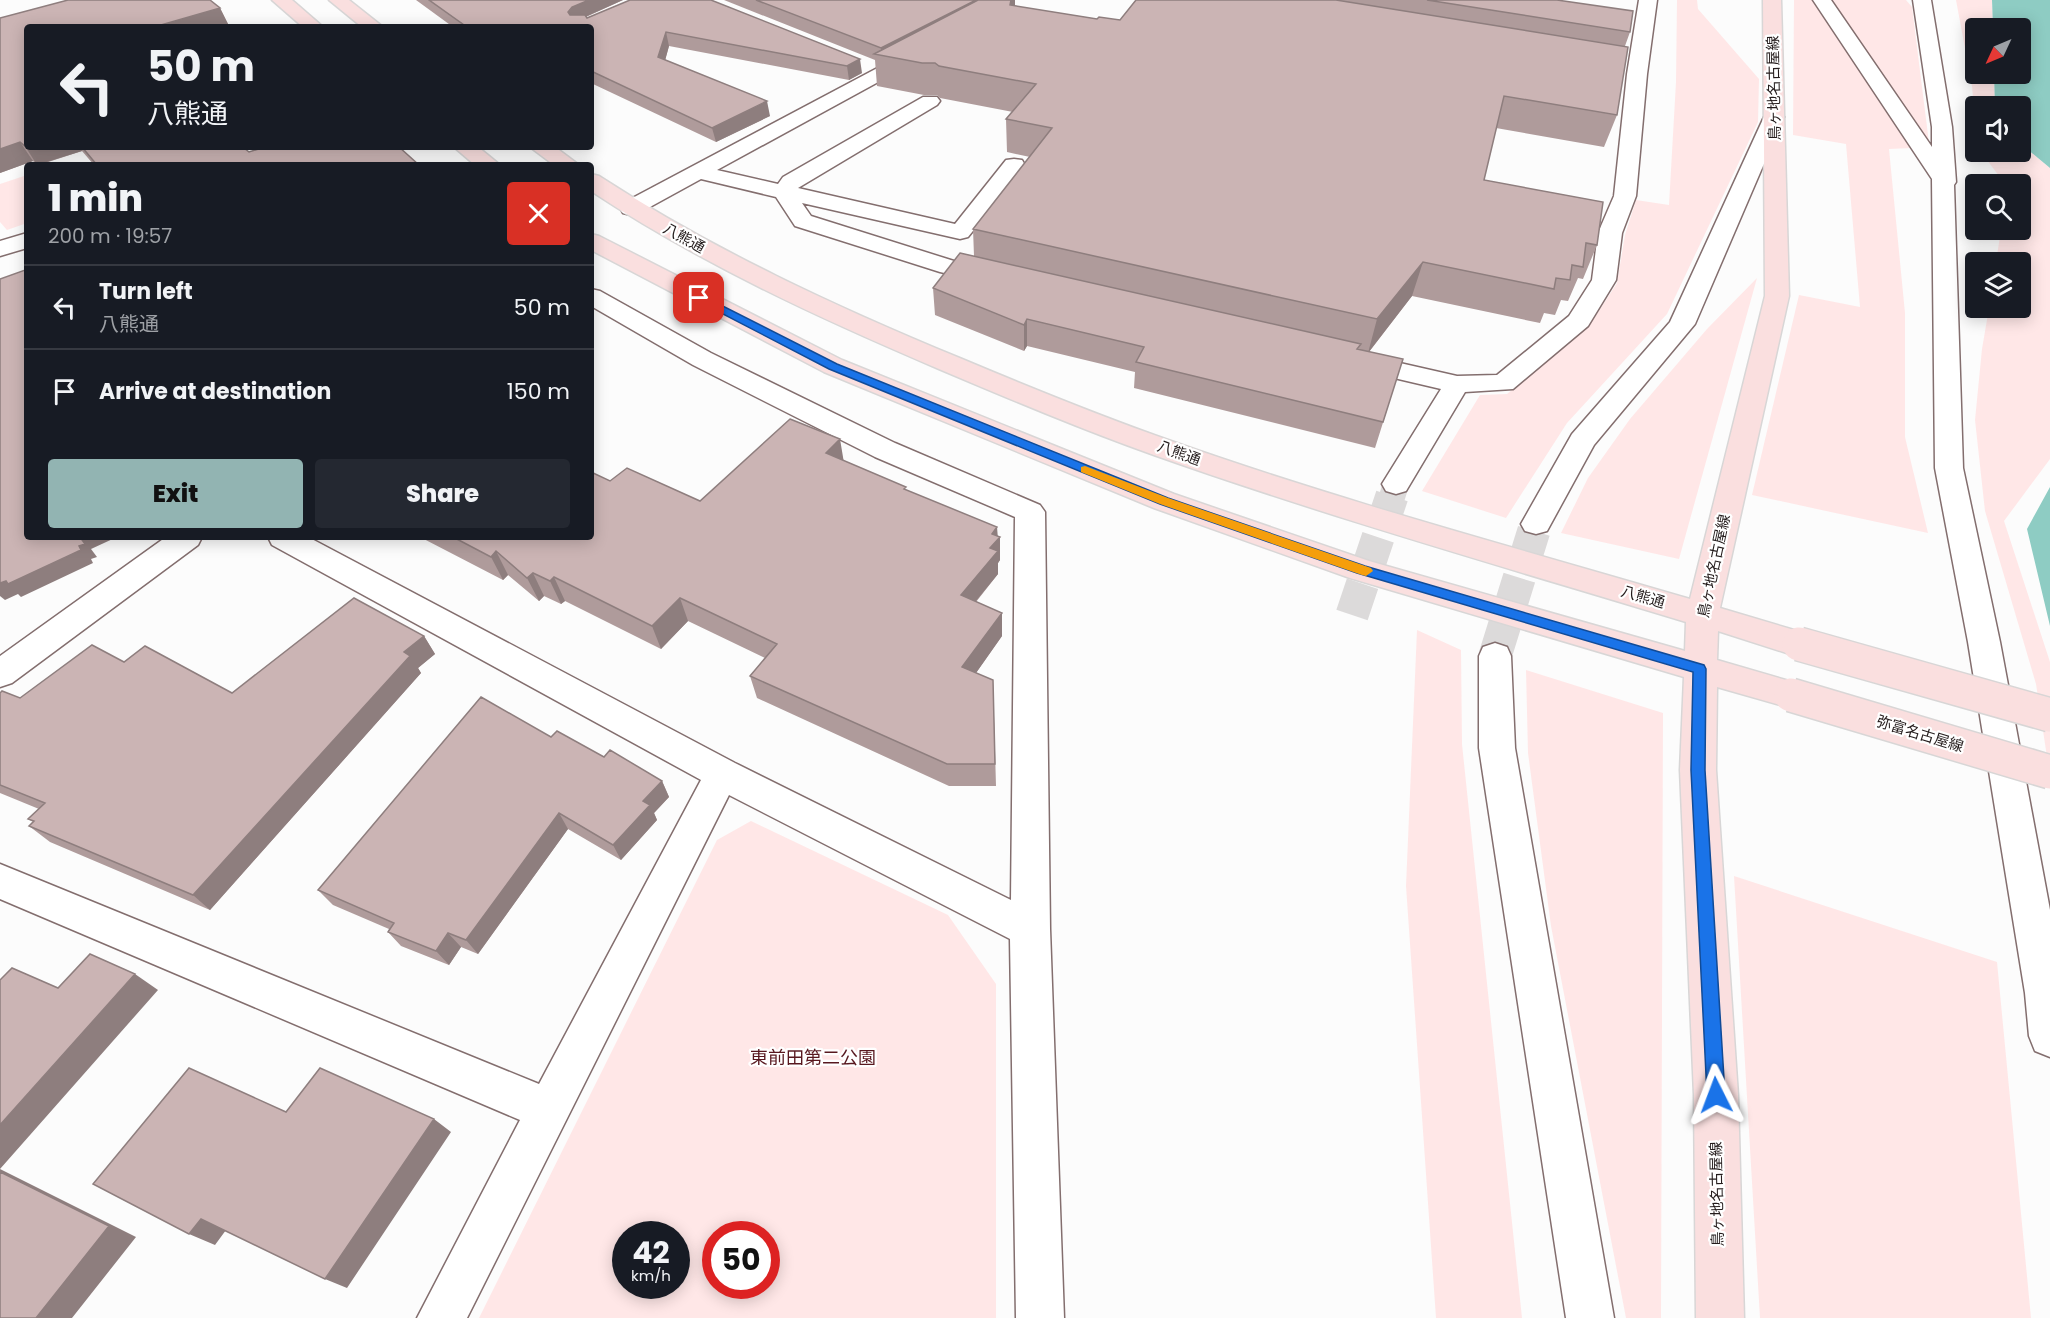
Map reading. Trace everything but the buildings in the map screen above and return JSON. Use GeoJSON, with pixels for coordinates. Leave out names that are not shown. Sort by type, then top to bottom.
{"type":"FeatureCollection","features":[{"type":"Feature","properties":{"kind":"main road"},"geometry":{"type":"LineString","coordinates":[[281,0],[310,24]]}},
{"type":"Feature","properties":{"kind":"main road"},"geometry":{"type":"LineString","coordinates":[[338,0],[370,24]]}},
{"type":"Feature","properties":{"kind":"main road","name":"鳥ヶ地名古屋線"},"geometry":{"type":"LineString","coordinates":[[1720,1318],[1716,1095],[1698,770],[1702,615],[1777,296],[1772,0]]}},
{"type":"Feature","properties":{"kind":"main road"},"geometry":{"type":"LineString","coordinates":[[469,150],[485,162]]}},
{"type":"Feature","properties":{"kind":"main road"},"geometry":{"type":"LineString","coordinates":[[546,150],[564,162]]}},
{"type":"Feature","properties":{"kind":"main road","name":"八熊通"},"geometry":{"type":"LineString","coordinates":[[594,183],[631,208],[726,262],[859,326],[1031,398],[1192,458],[1374,518],[1799,644],[2050,715]]}},
{"type":"Feature","properties":{"kind":"main road"},"geometry":{"type":"LineString","coordinates":[[594,244],[833,366],[1164,501],[1361,570],[1700,669]]}},
{"type":"Feature","properties":{"kind":"main road","name":"弥富名古屋線"},"geometry":{"type":"LineString","coordinates":[[1700,669],[2050,772]]}},
{"type":"Feature","properties":{"kind":"street"},"geometry":{"type":"LineString","coordinates":[[1330,355],[1457,384],[1504,382],[1579,321],[1604,280],[1610,233],[1625,196],[1626,72],[1648,0]]}},
{"type":"Feature","properties":{"kind":"street"},"geometry":{"type":"LineString","coordinates":[[1822,0],[1945,182]]}},
{"type":"Feature","properties":{"kind":"street"},"geometry":{"type":"LineString","coordinates":[[1922,0],[1942,127],[1945,182],[1949,468],[1984,642],[2043,981],[2050,1036]]}},
{"type":"Feature","properties":{"kind":"street"},"geometry":{"type":"LineString","coordinates":[[631,208],[933,45]]}},
{"type":"Feature","properties":{"kind":"street"},"geometry":{"type":"LineString","coordinates":[[861,64],[882,72]]}},
{"type":"Feature","properties":{"kind":"street"},"geometry":{"type":"LineString","coordinates":[[784,192],[790,182],[930,101]]}},
{"type":"Feature","properties":{"kind":"street"},"geometry":{"type":"LineString","coordinates":[[1536,524],[1582,440],[1682,324],[1774,117]]}},
{"type":"Feature","properties":{"kind":"street"},"geometry":{"type":"LineString","coordinates":[[698,172],[960,232],[1014,165]]}},
{"type":"Feature","properties":{"kind":"street"},"geometry":{"type":"LineString","coordinates":[[784,192],[803,221],[948,267],[1017,283]]}},
{"type":"Feature","properties":{"kind":"street"},"geometry":{"type":"LineString","coordinates":[[0,249],[24,241]]}},
{"type":"Feature","properties":{"kind":"street"},"geometry":{"type":"LineString","coordinates":[[594,298],[702,358],[885,450],[1030,512],[1030,929],[1040,1318]]}},
{"type":"Feature","properties":{"kind":"street"},"geometry":{"type":"LineString","coordinates":[[1396,484],[1457,384]]}},
{"type":"Feature","properties":{"kind":"street"},"geometry":{"type":"LineString","coordinates":[[0,674],[183,540]]}},
{"type":"Feature","properties":{"kind":"street"},"geometry":{"type":"LineString","coordinates":[[289,540],[722,774],[1030,929]]}},
{"type":"Feature","properties":{"kind":"street"},"geometry":{"type":"LineString","coordinates":[[1495,656],[1497,748],[1590,1318]]}},
{"type":"Feature","properties":{"kind":"street"},"geometry":{"type":"LineString","coordinates":[[441,1318],[722,774]]}},
{"type":"Feature","properties":{"kind":"street"},"geometry":{"type":"LineString","coordinates":[[0,881],[549,1110]]}},
{"type":"Feature","properties":{"kind":"green space"},"geometry":{"type":"Polygon","coordinates":[[[1677,0],[1697,0],[1698,9],[1759,79],[1758,122],[1667,314],[1567,423],[1506,518],[1422,491],[1480,395],[1507,394],[1589,326],[1617,283],[1625,235],[1636,200],[1669,205],[1676,82],[1677,0]]]}},
{"type":"Feature","properties":{"kind":"green space"},"geometry":{"type":"Polygon","coordinates":[[[1794,0],[1813,0],[1912,148],[1889,149],[1905,313],[1905,437],[1928,533],[1752,495],[1799,295],[1860,307],[1846,144],[1793,135],[1794,0]]]}},
{"type":"Feature","properties":{"kind":"green space"},"geometry":{"type":"Polygon","coordinates":[[[1829,0],[1906,0],[1912,7],[1929,143],[1829,0]]]}},
{"type":"Feature","properties":{"kind":"green space"},"geometry":{"type":"Polygon","coordinates":[[[1956,0],[1992,0],[1993,18],[1965,18],[1965,48],[1956,0]]]}},
{"type":"Feature","properties":{"kind":"green space"},"geometry":{"type":"Polygon","coordinates":[[[1972,84],[1994,84],[1995,96],[1973,96],[1972,84]]]}},
{"type":"Feature","properties":{"kind":"green space"},"geometry":{"type":"Polygon","coordinates":[[[2031,152],[2050,168],[2050,459],[2004,521],[2050,662],[2050,777],[2036,684],[1985,511],[1975,420],[1987,318],[2031,318],[2031,252],[1998,252],[1999,240],[2031,240],[2031,174],[1998,174],[1988,162],[2031,162],[2031,152]]]}},
{"type":"Feature","properties":{"kind":"green space"},"geometry":{"type":"Polygon","coordinates":[[[24,176],[24,224],[7,230],[0,222],[0,184],[24,176]]]}},
{"type":"Feature","properties":{"kind":"green space"},"geometry":{"type":"Polygon","coordinates":[[[1757,278],[1679,559],[1561,533],[1588,478],[1630,419],[1707,329],[1757,278]]]}},
{"type":"Feature","properties":{"kind":"green space"},"geometry":{"type":"Polygon","coordinates":[[[1417,630],[1461,650],[1462,744],[1522,1318],[1436,1318],[1406,886],[1417,630]]]}},
{"type":"Feature","properties":{"kind":"green space"},"geometry":{"type":"Polygon","coordinates":[[[1526,670],[1663,713],[1661,1318],[1626,1318],[1551,926],[1528,753],[1526,670]]]}},
{"type":"Feature","properties":{"kind":"green space","name":"東前田第二公園"},"geometry":{"type":"Polygon","coordinates":[[[751,821],[948,915],[996,984],[996,1318],[479,1318],[717,840],[751,821]]]}},
{"type":"Feature","properties":{"kind":"green space"},"geometry":{"type":"Polygon","coordinates":[[[1734,876],[1997,962],[2031,1318],[1760,1318],[1734,876]]]}},
{"type":"Feature","properties":{"kind":"shaded area"},"geometry":{"type":"Polygon","coordinates":[[[1992,0],[2050,0],[2050,168],[2031,152],[2031,96],[1995,96],[1994,84],[2031,84],[2031,18],[1993,18],[1992,0]]]}},
{"type":"Feature","properties":{"kind":"shaded area"},"geometry":{"type":"Polygon","coordinates":[[[2050,487],[2050,626],[2027,529],[2050,487]]]}},
{"type":"Feature","properties":{"kind":"tunnel"},"geometry":{"type":"LineString","coordinates":[[1392,497],[1396,484]]}},
{"type":"Feature","properties":{"kind":"tunnel"},"geometry":{"type":"LineString","coordinates":[[1352,615],[1392,496]]}},
{"type":"Feature","properties":{"kind":"tunnel"},"geometry":{"type":"LineString","coordinates":[[1495,656],[1536,524]]}},
{"type":"Feature","properties":{"kind":"slow traffic"},"geometry":{"type":"LineString","coordinates":[[1085,470],[1164,501],[1366,571]]}},
{"type":"Feature","properties":{"kind":"route"},"geometry":{"type":"LineString","coordinates":[[699,298],[833,366],[1164,501],[1361,570],[1700,669],[1698,770],[1716,1095]]}}]}
